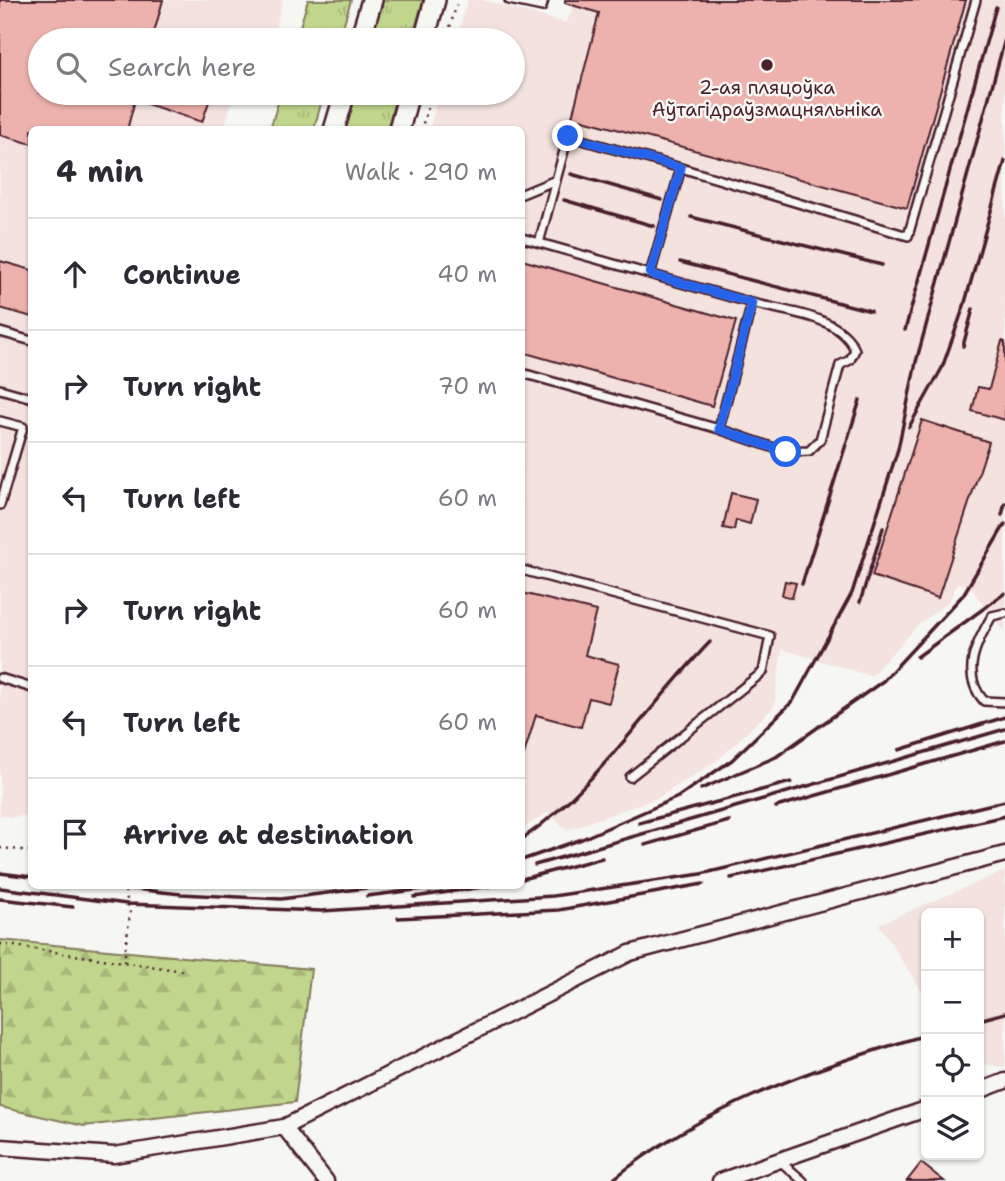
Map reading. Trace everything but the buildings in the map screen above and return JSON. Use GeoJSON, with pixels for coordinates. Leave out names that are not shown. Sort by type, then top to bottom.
{"type":"FeatureCollection","features":[{"type":"Feature","properties":{"kind":"street"},"geometry":{"type":"LineString","coordinates":[[364,28],[372,0]]}},
{"type":"Feature","properties":{"kind":"street"},"geometry":{"type":"LineString","coordinates":[[427,28],[435,0]]}},
{"type":"Feature","properties":{"kind":"street"},"geometry":{"type":"LineString","coordinates":[[335,126],[341,105]]}},
{"type":"Feature","properties":{"kind":"street"},"geometry":{"type":"LineString","coordinates":[[400,126],[406,105]]}},
{"type":"Feature","properties":{"kind":"street"},"geometry":{"type":"LineString","coordinates":[[0,1147],[114,1155],[284,1127],[630,953],[1005,854]]}},
{"type":"Feature","properties":{"kind":"street"},"geometry":{"type":"LineString","coordinates":[[984,1089],[1005,1082]]}},
{"type":"Feature","properties":{"kind":"street"},"geometry":{"type":"LineString","coordinates":[[720,1181],[921,1111]]}},
{"type":"Feature","properties":{"kind":"street"},"geometry":{"type":"LineString","coordinates":[[284,1127],[326,1181]]}},
{"type":"Feature","properties":{"kind":"lane"},"geometry":{"type":"LineString","coordinates":[[509,0],[537,7],[542,6],[544,0]]}},
{"type":"Feature","properties":{"kind":"lane"},"geometry":{"type":"LineString","coordinates":[[539,243],[568,136],[908,236],[976,0]]}},
{"type":"Feature","properties":{"kind":"lane"},"geometry":{"type":"LineString","coordinates":[[650,274],[681,168]]}},
{"type":"Feature","properties":{"kind":"lane"},"geometry":{"type":"LineString","coordinates":[[525,193],[556,180]]}},
{"type":"Feature","properties":{"kind":"lane"},"geometry":{"type":"LineString","coordinates":[[525,239],[837,326],[849,336],[855,350],[850,360],[840,365],[820,439],[809,450],[786,452],[719,429],[525,374]]}},
{"type":"Feature","properties":{"kind":"lane"},"geometry":{"type":"LineString","coordinates":[[719,429],[752,303]]}},
{"type":"Feature","properties":{"kind":"lane"},"geometry":{"type":"LineString","coordinates":[[0,332],[28,340]]}},
{"type":"Feature","properties":{"kind":"lane"},"geometry":{"type":"LineString","coordinates":[[0,388],[28,397]]}},
{"type":"Feature","properties":{"kind":"lane"},"geometry":{"type":"LineString","coordinates":[[0,421],[27,428],[0,505]]}},
{"type":"Feature","properties":{"kind":"lane"},"geometry":{"type":"LineString","coordinates":[[525,571],[770,636],[763,672],[630,777]]}},
{"type":"Feature","properties":{"kind":"lane"},"geometry":{"type":"LineString","coordinates":[[1005,613],[992,616],[979,639],[970,666],[977,693],[984,701],[1005,702]]}},
{"type":"Feature","properties":{"kind":"lane"},"geometry":{"type":"LineString","coordinates":[[0,678],[28,687]]}},
{"type":"Feature","properties":{"kind":"lane"},"geometry":{"type":"LineString","coordinates":[[779,1160],[803,1181]]}},
{"type":"Feature","properties":{"kind":"path"},"geometry":{"type":"LineString","coordinates":[[450,28],[458,0]]}},
{"type":"Feature","properties":{"kind":"path"},"geometry":{"type":"LineString","coordinates":[[422,126],[428,105]]}},
{"type":"Feature","properties":{"kind":"path"},"geometry":{"type":"LineString","coordinates":[[0,848],[28,850]]}},
{"type":"Feature","properties":{"kind":"path"},"geometry":{"type":"LineString","coordinates":[[124,962],[130,913],[125,889]]}},
{"type":"Feature","properties":{"kind":"path"},"geometry":{"type":"LineString","coordinates":[[0,944],[184,971]]}},
{"type":"Feature","properties":{"kind":"shaded area"},"geometry":{"type":"Polygon","coordinates":[[[0,0],[283,0],[275,28],[28,28],[28,105],[231,105],[225,126],[28,126],[28,391],[0,382],[0,0]]]}},
{"type":"Feature","properties":{"kind":"shaded area"},"geometry":{"type":"Polygon","coordinates":[[[468,0],[483,0],[566,23],[574,6],[567,0],[1005,0],[1005,632],[969,586],[958,583],[948,602],[918,625],[871,676],[782,649],[774,706],[718,760],[659,797],[567,830],[548,812],[525,827],[525,126],[430,126],[436,105],[525,105],[525,28],[460,28],[468,0]]]}},
{"type":"Feature","properties":{"kind":"shaded area"},"geometry":{"type":"Polygon","coordinates":[[[0,395],[28,403],[28,815],[0,815],[0,395]]]}},
{"type":"Feature","properties":{"kind":"shaded area"},"geometry":{"type":"Polygon","coordinates":[[[1005,871],[1005,1066],[984,1064],[984,908],[921,908],[921,990],[879,924],[1005,871]]]}},
{"type":"Feature","properties":{"kind":"green space"},"geometry":{"type":"Polygon","coordinates":[[[308,0],[351,0],[343,28],[300,28],[308,0]]]}},
{"type":"Feature","properties":{"kind":"green space"},"geometry":{"type":"Polygon","coordinates":[[[380,0],[423,0],[415,28],[372,28],[380,0]]]}},
{"type":"Feature","properties":{"kind":"green space"},"geometry":{"type":"Polygon","coordinates":[[[277,105],[321,105],[315,126],[271,126],[277,105]]]}},
{"type":"Feature","properties":{"kind":"green space"},"geometry":{"type":"Polygon","coordinates":[[[349,105],[394,105],[388,126],[343,126],[349,105]]]}},
{"type":"Feature","properties":{"kind":"green space"},"geometry":{"type":"Polygon","coordinates":[[[0,940],[311,969],[295,1102],[84,1126],[0,1107],[0,940]]]}},
{"type":"Feature","properties":{"kind":"railway"},"geometry":{"type":"LineString","coordinates":[[905,330],[996,7]]}},
{"type":"Feature","properties":{"kind":"railway"},"geometry":{"type":"LineString","coordinates":[[525,859],[582,839],[678,797],[732,760],[793,701],[852,593],[898,449],[916,362],[1005,39]]}},
{"type":"Feature","properties":{"kind":"railway"},"geometry":{"type":"LineString","coordinates":[[909,427],[942,368],[964,306],[1005,161]]}},
{"type":"Feature","properties":{"kind":"railway"},"geometry":{"type":"LineString","coordinates":[[571,174],[662,200]]}},
{"type":"Feature","properties":{"kind":"railway"},"geometry":{"type":"LineString","coordinates":[[564,200],[654,226]]}},
{"type":"Feature","properties":{"kind":"railway"},"geometry":{"type":"LineString","coordinates":[[691,217],[882,265]]}},
{"type":"Feature","properties":{"kind":"railway"},"geometry":{"type":"LineString","coordinates":[[680,262],[871,311]]}},
{"type":"Feature","properties":{"kind":"railway"},"geometry":{"type":"LineString","coordinates":[[963,346],[973,309]]}},
{"type":"Feature","properties":{"kind":"railway"},"geometry":{"type":"LineString","coordinates":[[802,584],[860,400]]}},
{"type":"Feature","properties":{"kind":"railway"},"geometry":{"type":"LineString","coordinates":[[1002,515],[1005,503]]}},
{"type":"Feature","properties":{"kind":"railway"},"geometry":{"type":"LineString","coordinates":[[701,789],[776,757],[883,681],[963,595],[1005,524]]}},
{"type":"Feature","properties":{"kind":"railway"},"geometry":{"type":"LineString","coordinates":[[860,602],[883,528]]}},
{"type":"Feature","properties":{"kind":"railway"},"geometry":{"type":"LineString","coordinates":[[917,657],[1005,593]]}},
{"type":"Feature","properties":{"kind":"railway"},"geometry":{"type":"LineString","coordinates":[[525,837],[574,796],[710,642]]}},
{"type":"Feature","properties":{"kind":"railway"},"geometry":{"type":"LineString","coordinates":[[899,750],[1005,717]]}},
{"type":"Feature","properties":{"kind":"railway"},"geometry":{"type":"LineString","coordinates":[[535,865],[1005,729]]}},
{"type":"Feature","properties":{"kind":"railway"},"geometry":{"type":"LineString","coordinates":[[776,807],[1005,741]]}},
{"type":"Feature","properties":{"kind":"railway"},"geometry":{"type":"LineString","coordinates":[[639,823],[791,782]]}},
{"type":"Feature","properties":{"kind":"railway"},"geometry":{"type":"LineString","coordinates":[[0,888],[127,904],[322,911],[553,896],[701,874],[1005,801]]}},
{"type":"Feature","properties":{"kind":"railway"},"geometry":{"type":"LineString","coordinates":[[731,878],[1005,816]]}},
{"type":"Feature","properties":{"kind":"railway"},"geometry":{"type":"LineString","coordinates":[[645,845],[729,821]]}},
{"type":"Feature","properties":{"kind":"railway"},"geometry":{"type":"LineString","coordinates":[[525,878],[602,858]]}},
{"type":"Feature","properties":{"kind":"railway"},"geometry":{"type":"LineString","coordinates":[[0,873],[28,876]]}},
{"type":"Feature","properties":{"kind":"railway"},"geometry":{"type":"LineString","coordinates":[[398,918],[559,910],[703,884]]}},
{"type":"Feature","properties":{"kind":"railway"},"geometry":{"type":"LineString","coordinates":[[134,889],[281,899],[358,889]]}},
{"type":"Feature","properties":{"kind":"railway"},"geometry":{"type":"LineString","coordinates":[[367,896],[423,889]]}},
{"type":"Feature","properties":{"kind":"railway"},"geometry":{"type":"LineString","coordinates":[[414,897],[469,889]]}},
{"type":"Feature","properties":{"kind":"railway"},"geometry":{"type":"LineString","coordinates":[[0,899],[73,907]]}},
{"type":"Feature","properties":{"kind":"railway"},"geometry":{"type":"LineString","coordinates":[[984,1019],[1005,1013]]}},
{"type":"Feature","properties":{"kind":"railway"},"geometry":{"type":"LineString","coordinates":[[611,1181],[683,1131],[761,1092],[843,1061],[921,1037]]}},
{"type":"Feature","properties":{"kind":"place","name":"2-ая пляцоўка Аўтагідраўзмацняльніка"},"geometry":{"type":"Point","coordinates":[767,65]}},
{"type":"Feature","properties":{"kind":"route"},"geometry":{"type":"LineString","coordinates":[[568,136],[681,168],[650,274],[752,303],[719,429],[786,452]]}}]}
